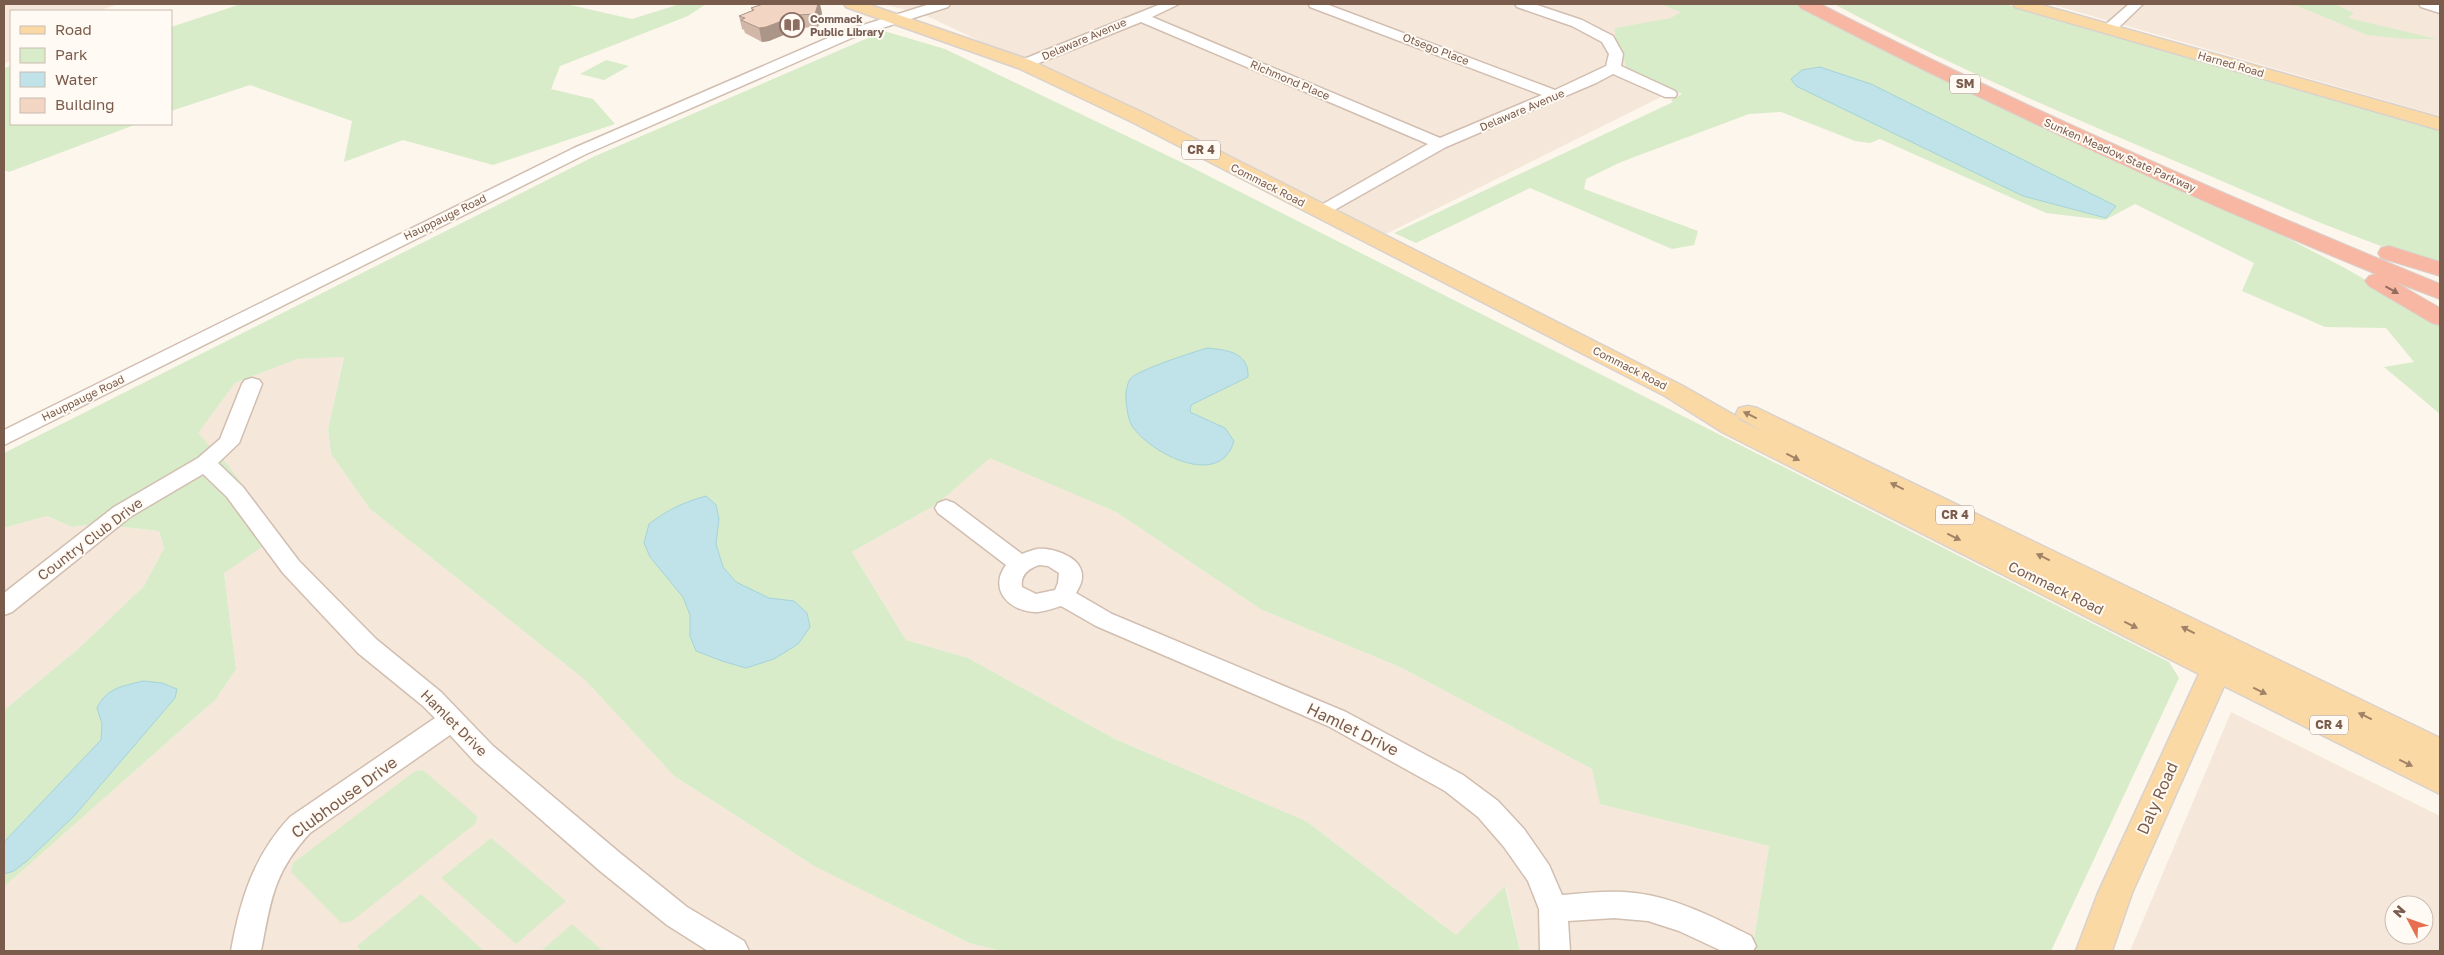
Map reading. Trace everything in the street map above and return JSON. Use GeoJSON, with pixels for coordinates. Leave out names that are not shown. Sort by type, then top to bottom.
{"type":"FeatureCollection","features":[{"type":"Feature","properties":{"kind":"highway","name":"Sunken Meadow State Parkway"},"geometry":{"type":"LineString","coordinates":[[1807,4],[1973,88],[2440,292]]}},
{"type":"Feature","properties":{"kind":"highway","name":"Sunken Meadow State Parkway"},"geometry":{"type":"LineString","coordinates":[[1826,4],[1988,85],[2215,193],[2440,280]]}},
{"type":"Feature","properties":{"kind":"highway"},"geometry":{"type":"LineString","coordinates":[[2215,193],[2440,269]]}},
{"type":"Feature","properties":{"kind":"highway"},"geometry":{"type":"LineString","coordinates":[[2215,193],[2440,318]]}},
{"type":"Feature","properties":{"kind":"main road","name":"Commack Road"},"geometry":{"type":"LineString","coordinates":[[852,4],[897,18],[1024,64],[1139,118],[1674,391],[1731,426],[2184,651],[2224,660],[2440,753]]}},
{"type":"Feature","properties":{"kind":"main road","name":"Harned Road"},"geometry":{"type":"LineString","coordinates":[[2021,4],[2440,124]]}},
{"type":"Feature","properties":{"kind":"main road","name":"Commack Road"},"geometry":{"type":"LineString","coordinates":[[2224,660],[2440,780]]}},
{"type":"Feature","properties":{"kind":"main road","name":"Daly Road"},"geometry":{"type":"LineString","coordinates":[[2094,951],[2114,893],[2206,688],[2224,660]]}},
{"type":"Feature","properties":{"kind":"street","name":"Hauppauge Road"},"geometry":{"type":"LineString","coordinates":[[4,438],[580,151],[849,34],[943,4]]}},
{"type":"Feature","properties":{"kind":"street","name":"Delaware Avenue"},"geometry":{"type":"LineString","coordinates":[[1024,64],[1172,4]]}},
{"type":"Feature","properties":{"kind":"street","name":"Otsego Place"},"geometry":{"type":"LineString","coordinates":[[1316,4],[1555,95]]}},
{"type":"Feature","properties":{"kind":"street"},"geometry":{"type":"LineString","coordinates":[[1522,4],[1577,23],[1608,39],[1616,54],[1613,68],[1670,94]]}},
{"type":"Feature","properties":{"kind":"street"},"geometry":{"type":"LineString","coordinates":[[2109,28],[2136,4]]}},
{"type":"Feature","properties":{"kind":"street"},"geometry":{"type":"LineString","coordinates":[[2426,4],[2440,9]]}},
{"type":"Feature","properties":{"kind":"street","name":"Richmond Place"},"geometry":{"type":"LineString","coordinates":[[1139,16],[1440,144]]}},
{"type":"Feature","properties":{"kind":"street","name":"Delaware Avenue"},"geometry":{"type":"LineString","coordinates":[[1322,212],[1440,144],[1591,80],[1613,68]]}},
{"type":"Feature","properties":{"kind":"street","name":"Country Club Drive"},"geometry":{"type":"LineString","coordinates":[[4,606],[122,512],[205,463],[230,443],[252,384]]}},
{"type":"Feature","properties":{"kind":"street","name":"Hamlet Drive"},"geometry":{"type":"LineString","coordinates":[[205,463],[235,492],[291,567],[310,587],[367,646],[432,699],[484,754],[610,862],[678,916],[734,951]]}},
{"type":"Feature","properties":{"kind":"street"},"geometry":{"type":"LineString","coordinates":[[946,508],[1019,563]]}},
{"type":"Feature","properties":{"kind":"street"},"geometry":{"type":"LineString","coordinates":[[1043,557],[1063,563],[1070,571],[1070,584],[1063,596],[1038,603],[1018,596],[1011,589],[1009,581],[1011,571],[1019,563],[1028,559],[1043,557]]}},
{"type":"Feature","properties":{"kind":"street","name":"Hamlet Drive"},"geometry":{"type":"LineString","coordinates":[[1063,596],[1104,620],[1337,719],[1454,783],[1488,809],[1514,838],[1539,874],[1553,909],[1555,951]]}},
{"type":"Feature","properties":{"kind":"street","name":"Clubhouse Drive"},"geometry":{"type":"LineString","coordinates":[[246,951],[264,876],[281,843],[300,825],[452,720]]}},
{"type":"Feature","properties":{"kind":"street"},"geometry":{"type":"LineString","coordinates":[[1553,909],[1602,905],[1635,906],[1666,913],[1704,927],[1741,946]]}},
{"type":"Feature","properties":{"kind":"shaded area"},"geometry":{"type":"Polygon","coordinates":[[[4,4],[119,4],[101,10],[10,10],[10,61],[4,64],[4,4]]]}},
{"type":"Feature","properties":{"kind":"shaded area"},"geometry":{"type":"Polygon","coordinates":[[[883,4],[1731,4],[1779,32],[1663,96],[1386,234],[925,15],[883,4]]]}},
{"type":"Feature","properties":{"kind":"shaded area"},"geometry":{"type":"Polygon","coordinates":[[[2050,4],[2440,4],[2440,116],[2050,4]]]}},
{"type":"Feature","properties":{"kind":"shaded area"},"geometry":{"type":"Polygon","coordinates":[[[344,356],[328,429],[331,454],[370,509],[585,680],[674,776],[814,866],[969,943],[1001,951],[4,951],[4,887],[216,699],[236,669],[224,573],[228,465],[197,433],[235,383],[297,359],[344,356]]]}},
{"type":"Feature","properties":{"kind":"shaded area"},"geometry":{"type":"Polygon","coordinates":[[[990,457],[1116,512],[1262,610],[1402,668],[1592,769],[1601,804],[1769,846],[1752,951],[1520,951],[1506,887],[1456,935],[1306,821],[1115,739],[968,658],[906,640],[852,552],[937,504],[990,457]]]}},
{"type":"Feature","properties":{"kind":"shaded area"},"geometry":{"type":"Polygon","coordinates":[[[47,516],[72,527],[96,524],[159,531],[164,548],[144,586],[78,649],[4,710],[4,528],[47,516]]]}},
{"type":"Feature","properties":{"kind":"shaded area"},"geometry":{"type":"Polygon","coordinates":[[[2231,712],[2440,816],[2440,951],[2130,951],[2231,712]]]}},
{"type":"Feature","properties":{"kind":"green space"},"geometry":{"type":"Polygon","coordinates":[[[241,4],[566,4],[632,19],[680,4],[706,4],[688,16],[560,66],[551,89],[593,99],[615,124],[493,165],[403,140],[344,162],[352,121],[250,85],[172,111],[172,27],[241,4]]]}},
{"type":"Feature","properties":{"kind":"green space"},"geometry":{"type":"Polygon","coordinates":[[[1660,4],[1800,4],[2262,225],[2343,267],[2440,322],[2440,414],[2384,367],[2414,362],[2386,328],[2325,327],[2242,291],[2254,263],[2135,204],[2105,220],[2046,213],[1880,139],[1870,143],[1855,141],[1781,112],[1749,114],[1621,162],[1586,179],[1584,189],[1698,231],[1694,245],[1672,249],[1530,188],[1416,243],[1394,233],[1673,102],[1671,100],[1682,94],[1626,67],[1615,32],[1615,28],[1671,18],[1681,12],[1660,4]]]}},
{"type":"Feature","properties":{"kind":"green space"},"geometry":{"type":"Polygon","coordinates":[[[1834,4],[2005,4],[2440,129],[2440,266],[2316,221],[2012,91],[1922,49],[1834,4]]]}},
{"type":"Feature","properties":{"kind":"green space"},"geometry":{"type":"Polygon","coordinates":[[[2279,4],[2335,4],[2354,13],[2348,18],[2437,39],[2407,39],[2367,35],[2298,6],[2279,4]]]}},
{"type":"Feature","properties":{"kind":"green space"},"geometry":{"type":"Polygon","coordinates":[[[884,31],[945,49],[1183,163],[2169,662],[2179,678],[2051,951],[1752,951],[1769,846],[1600,804],[1592,769],[1402,668],[1262,610],[1116,512],[990,458],[937,504],[852,552],[906,640],[968,658],[1115,739],[1306,821],[1456,935],[1505,886],[1520,951],[1001,951],[969,943],[814,866],[674,776],[585,680],[370,509],[331,454],[328,429],[344,357],[297,359],[235,383],[198,433],[228,465],[279,535],[224,573],[236,669],[216,699],[4,887],[4,710],[78,649],[144,586],[164,548],[159,531],[96,524],[72,527],[47,516],[4,528],[4,453],[593,157],[884,31]]]}},
{"type":"Feature","properties":{"kind":"green space"},"geometry":{"type":"Polygon","coordinates":[[[606,60],[629,66],[604,80],[580,74],[606,60]]]}},
{"type":"Feature","properties":{"kind":"green space"},"geometry":{"type":"Polygon","coordinates":[[[10,66],[10,125],[134,125],[9,172],[4,170],[4,68],[10,66]]]}},
{"type":"Feature","properties":{"kind":"green space"},"geometry":{"type":"Polygon","coordinates":[[[423,770],[477,816],[476,823],[352,921],[341,923],[291,872],[293,863],[415,771],[423,770]]]}},
{"type":"Feature","properties":{"kind":"green space"},"geometry":{"type":"Polygon","coordinates":[[[491,838],[566,901],[516,944],[441,878],[491,838]]]}},
{"type":"Feature","properties":{"kind":"green space"},"geometry":{"type":"Polygon","coordinates":[[[421,894],[484,951],[362,951],[357,946],[421,894]]]}},
{"type":"Feature","properties":{"kind":"green space"},"geometry":{"type":"Polygon","coordinates":[[[572,924],[603,951],[541,951],[572,924]]]}},
{"type":"Feature","properties":{"kind":"water"},"geometry":{"type":"Polygon","coordinates":[[[1820,67],[1871,84],[2116,206],[2106,218],[2023,196],[1796,86],[1791,79],[1802,70],[1820,67]]]}},
{"type":"Feature","properties":{"kind":"water"},"geometry":{"type":"Polygon","coordinates":[[[1207,348],[1229,351],[1241,357],[1245,362],[1248,377],[1191,405],[1190,412],[1225,428],[1234,441],[1226,456],[1215,463],[1200,465],[1168,456],[1141,436],[1132,426],[1127,411],[1126,396],[1129,381],[1135,375],[1207,348]]]}},
{"type":"Feature","properties":{"kind":"water"},"geometry":{"type":"Polygon","coordinates":[[[706,496],[716,505],[719,519],[716,544],[723,567],[736,582],[769,598],[794,601],[807,613],[810,627],[798,644],[774,659],[746,668],[696,651],[690,636],[690,615],[683,597],[650,557],[644,543],[649,524],[676,507],[706,496]]]}},
{"type":"Feature","properties":{"kind":"water"},"geometry":{"type":"Polygon","coordinates":[[[143,681],[162,683],[177,689],[175,698],[75,815],[28,860],[14,871],[4,874],[4,842],[101,740],[102,724],[97,708],[101,701],[116,689],[143,681]]]}},
{"type":"Feature","properties":{"kind":"building"},"geometry":{"type":"Polygon","coordinates":[[[763,4],[818,4],[815,14],[798,15],[766,27],[759,28],[741,20],[745,18],[739,16],[754,10],[751,8],[763,4]]]}},
{"type":"Feature","properties":{"kind":"place","name":"Commack Public Library"},"geometry":{"type":"Point","coordinates":[792,25]}}]}
